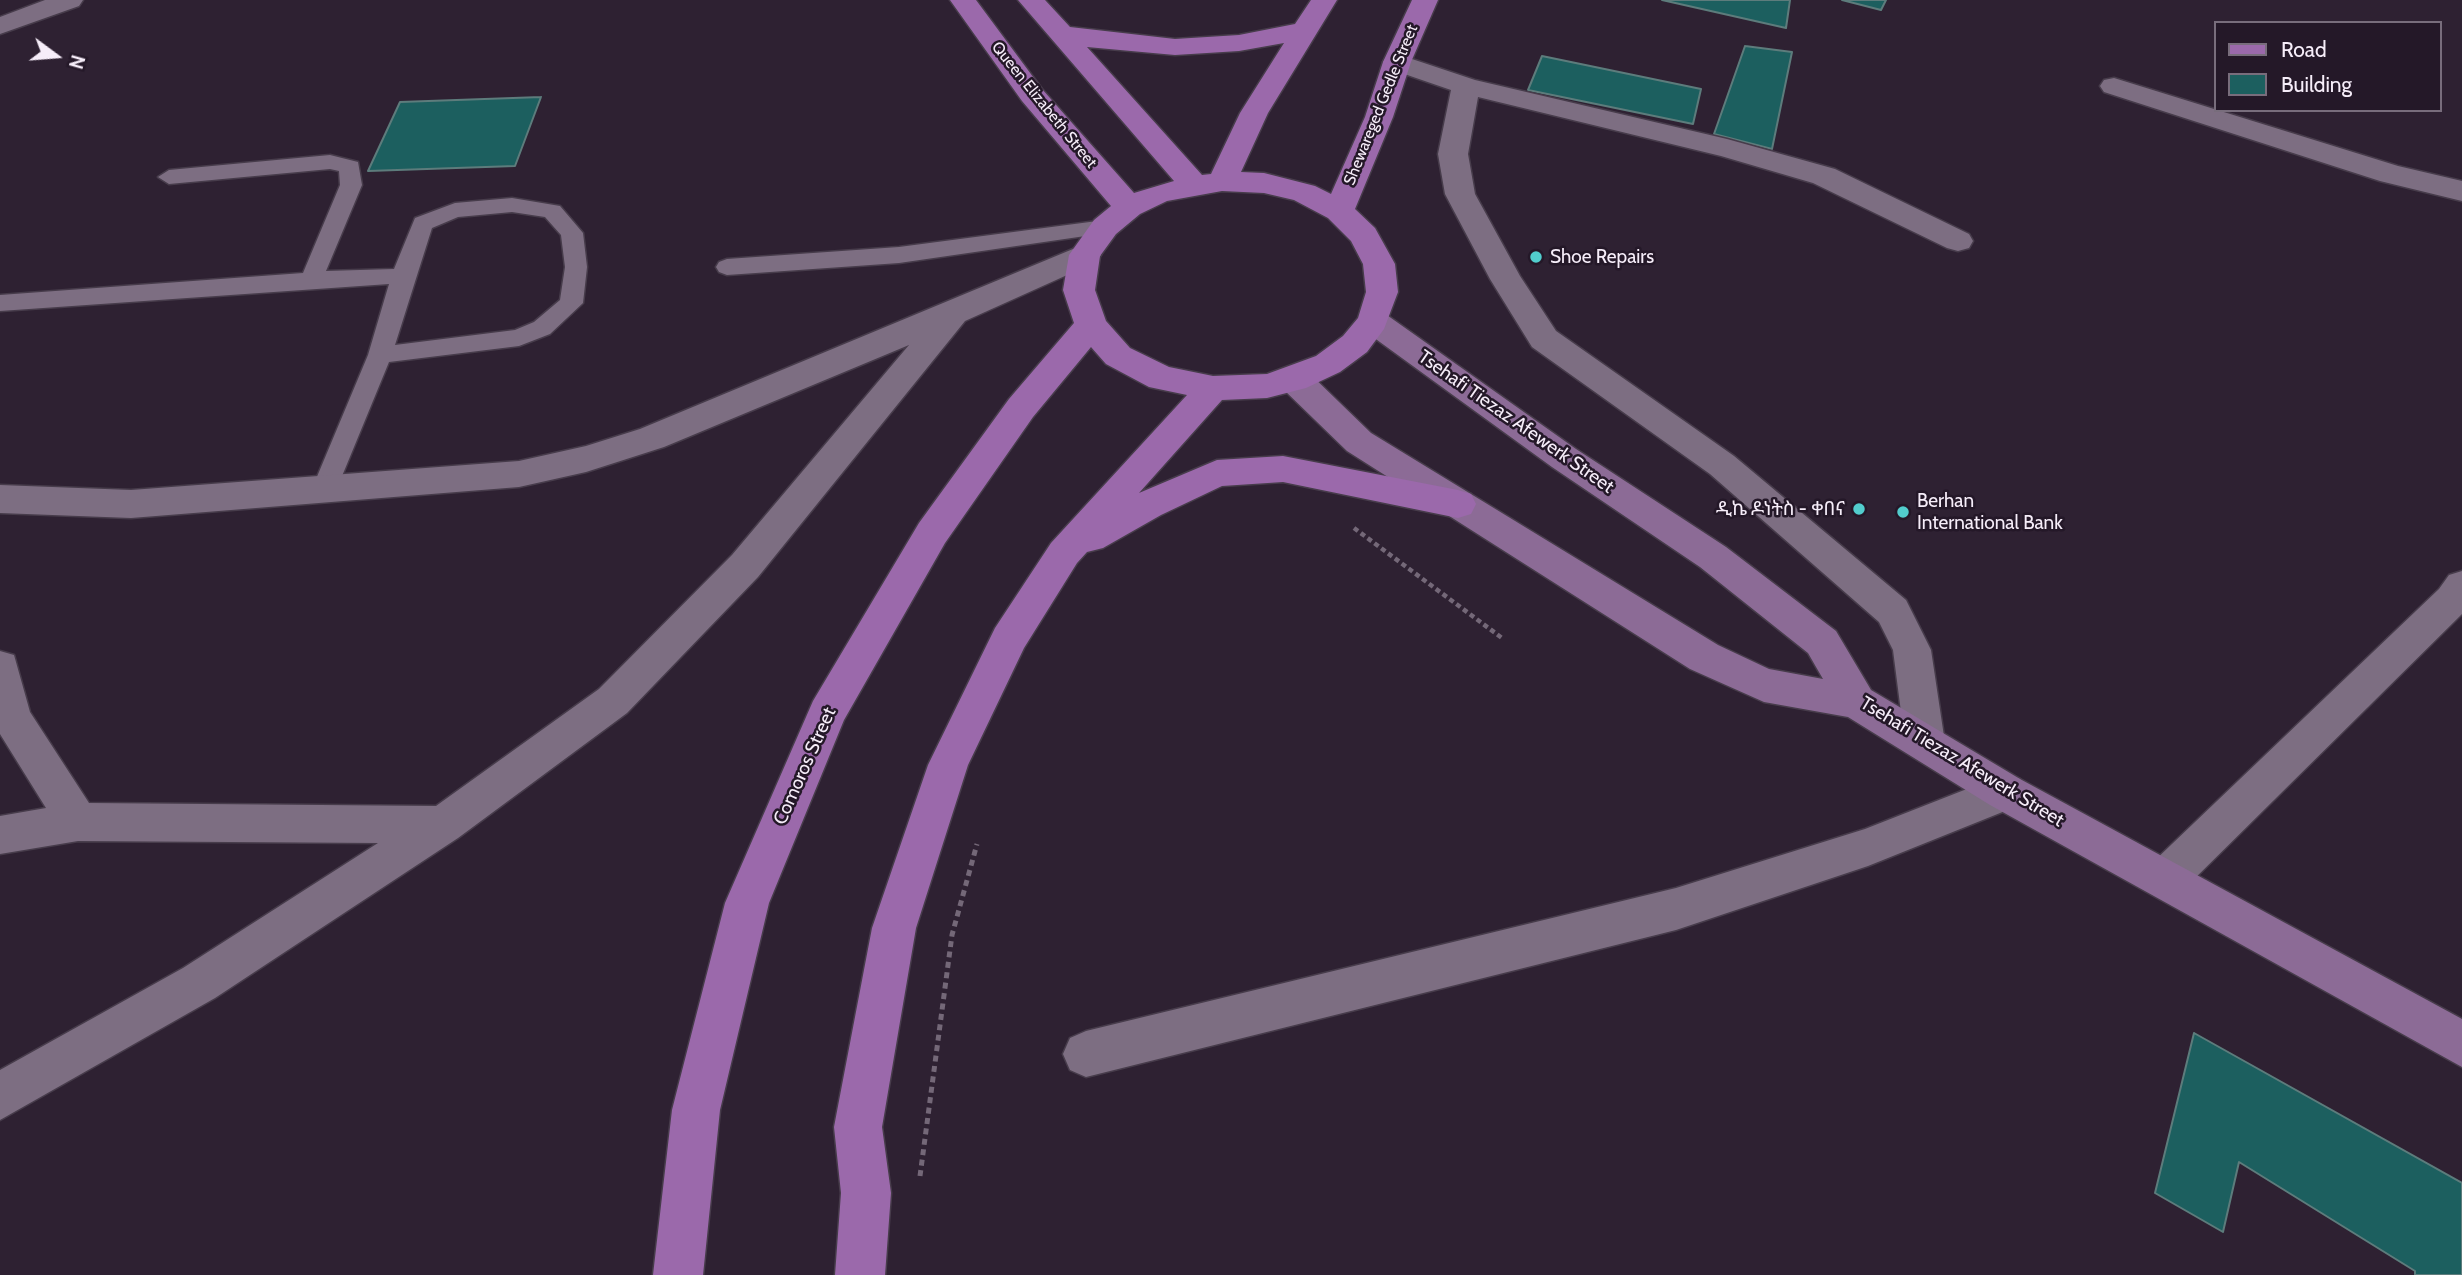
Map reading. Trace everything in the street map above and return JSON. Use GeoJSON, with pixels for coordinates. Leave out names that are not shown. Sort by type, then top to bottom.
{"type":"FeatureCollection","features":[{"type":"Feature","properties":{"kind":"main road","name":"Queen Elizabeth Street"},"geometry":{"type":"LineString","coordinates":[[963,0],[1031,95],[1129,207]]}},
{"type":"Feature","properties":{"kind":"main road"},"geometry":{"type":"LineString","coordinates":[[1031,0],[1061,34],[1208,182]]}},
{"type":"Feature","properties":{"kind":"main road"},"geometry":{"type":"LineString","coordinates":[[1208,182],[1324,0]]}},
{"type":"Feature","properties":{"kind":"main road","name":"Shewareged Gedle Street"},"geometry":{"type":"LineString","coordinates":[[1339,211],[1379,117],[1397,62],[1425,0]]}},
{"type":"Feature","properties":{"kind":"main road"},"geometry":{"type":"LineString","coordinates":[[1061,34],[1175,47],[1239,43],[1304,31]]}},
{"type":"Feature","properties":{"kind":"main road"},"geometry":{"type":"LineString","coordinates":[[1208,182],[1264,183],[1304,193],[1339,211],[1364,235],[1379,264],[1382,292],[1373,321],[1355,344],[1328,364],[1294,379],[1267,386],[1213,388],[1161,378],[1118,356],[1091,325],[1079,290],[1085,256],[1105,227],[1129,207],[1159,193],[1208,182]]}},
{"type":"Feature","properties":{"kind":"main road","name":"Tsehafi Tiezaz Afewerk Street"},"geometry":{"type":"LineString","coordinates":[[1373,321],[1564,458],[1713,557],[1822,642],[1857,702],[2005,792],[2462,1044]]}},
{"type":"Feature","properties":{"kind":"main road","name":"Comoros Street"},"geometry":{"type":"LineString","coordinates":[[678,1275],[696,1110],[747,904],[827,713],[932,533],[1021,408],[1091,325]]}},
{"type":"Feature","properties":{"kind":"main road"},"geometry":{"type":"LineString","coordinates":[[1294,379],[1359,442],[1704,657],[1764,685],[1857,702]]}},
{"type":"Feature","properties":{"kind":"main road"},"geometry":{"type":"LineString","coordinates":[[860,1275],[866,1193],[858,1127],[894,928],[948,765],[1009,639],[1064,553],[1213,388]]}},
{"type":"Feature","properties":{"kind":"main road"},"geometry":{"type":"LineString","coordinates":[[1064,553],[1149,505],[1217,473],[1283,469],[1458,504]]}},
{"type":"Feature","properties":{"kind":"street"},"geometry":{"type":"LineString","coordinates":[[0,26],[70,0]]}},
{"type":"Feature","properties":{"kind":"street"},"geometry":{"type":"LineString","coordinates":[[1397,62],[1466,86],[1727,148],[1824,176],[1958,241]]}},
{"type":"Feature","properties":{"kind":"street"},"geometry":{"type":"LineString","coordinates":[[1466,86],[1453,154],[1460,194],[1506,279],[1544,338],[1722,465],[1893,611],[1912,650],[1925,743]]}},
{"type":"Feature","properties":{"kind":"street"},"geometry":{"type":"LineString","coordinates":[[2114,86],[2391,174],[2462,191]]}},
{"type":"Feature","properties":{"kind":"street"},"geometry":{"type":"LineString","coordinates":[[0,499],[131,504],[324,491],[519,474],[586,459],[652,438],[1085,256]]}},
{"type":"Feature","properties":{"kind":"street"},"geometry":{"type":"LineString","coordinates":[[0,1096],[199,983],[443,825],[613,701],[745,566],[954,312]]}},
{"type":"Feature","properties":{"kind":"street"},"geometry":{"type":"LineString","coordinates":[[2165,879],[2452,600],[2462,586]]}},
{"type":"Feature","properties":{"kind":"street"},"geometry":{"type":"LineString","coordinates":[[0,667],[11,717],[78,822]]}},
{"type":"Feature","properties":{"kind":"street"},"geometry":{"type":"LineString","coordinates":[[1086,1054],[1676,909],[1868,847],[2005,792]]}},
{"type":"Feature","properties":{"kind":"street"},"geometry":{"type":"LineString","coordinates":[[0,835],[78,822],[443,825]]}},
{"type":"Feature","properties":{"kind":"lane"},"geometry":{"type":"LineString","coordinates":[[169,177],[330,162],[350,167],[351,185],[311,280]]}},
{"type":"Feature","properties":{"kind":"lane"},"geometry":{"type":"LineString","coordinates":[[324,491],[380,355],[403,276],[423,223],[455,210],[512,205],[551,211],[572,233],[576,267],[571,303],[542,328],[519,338],[380,355]]}},
{"type":"Feature","properties":{"kind":"lane"},"geometry":{"type":"LineString","coordinates":[[727,267],[899,255],[1105,227]]}},
{"type":"Feature","properties":{"kind":"lane"},"geometry":{"type":"LineString","coordinates":[[0,303],[311,280],[403,276]]}},
{"type":"Feature","properties":{"kind":"path"},"geometry":{"type":"LineString","coordinates":[[1343,520],[1502,638]]}},
{"type":"Feature","properties":{"kind":"path"},"geometry":{"type":"LineString","coordinates":[[920,1181],[953,934],[981,830]]}},
{"type":"Feature","properties":{"kind":"building"},"geometry":{"type":"Polygon","coordinates":[[[1662,0],[1790,0],[1786,28],[1662,0]]]}},
{"type":"Feature","properties":{"kind":"building"},"geometry":{"type":"Polygon","coordinates":[[[1842,0],[1886,0],[1881,10],[1842,0]]]}},
{"type":"Feature","properties":{"kind":"building"},"geometry":{"type":"Polygon","coordinates":[[[1745,46],[1792,52],[1772,149],[1714,134],[1745,46]]]}},
{"type":"Feature","properties":{"kind":"building"},"geometry":{"type":"Polygon","coordinates":[[[1542,56],[1701,89],[1693,124],[1528,90],[1542,56]]]}},
{"type":"Feature","properties":{"kind":"building"},"geometry":{"type":"Polygon","coordinates":[[[541,97],[515,166],[368,171],[400,102],[541,97]]]}},
{"type":"Feature","properties":{"kind":"building"},"geometry":{"type":"Polygon","coordinates":[[[2194,1033],[2462,1183],[2462,1275],[2415,1275],[2415,1271],[2239,1162],[2223,1232],[2155,1193],[2194,1033]]]}},
{"type":"Feature","properties":{"kind":"place","name":"Shoe Repairs"},"geometry":{"type":"Point","coordinates":[1536,257]}},
{"type":"Feature","properties":{"kind":"place","name":"ዲኬ ዶነትስ - ቀበና"},"geometry":{"type":"Point","coordinates":[1859,509]}},
{"type":"Feature","properties":{"kind":"place","name":"Berhan International Bank"},"geometry":{"type":"Point","coordinates":[1903,512]}}]}
